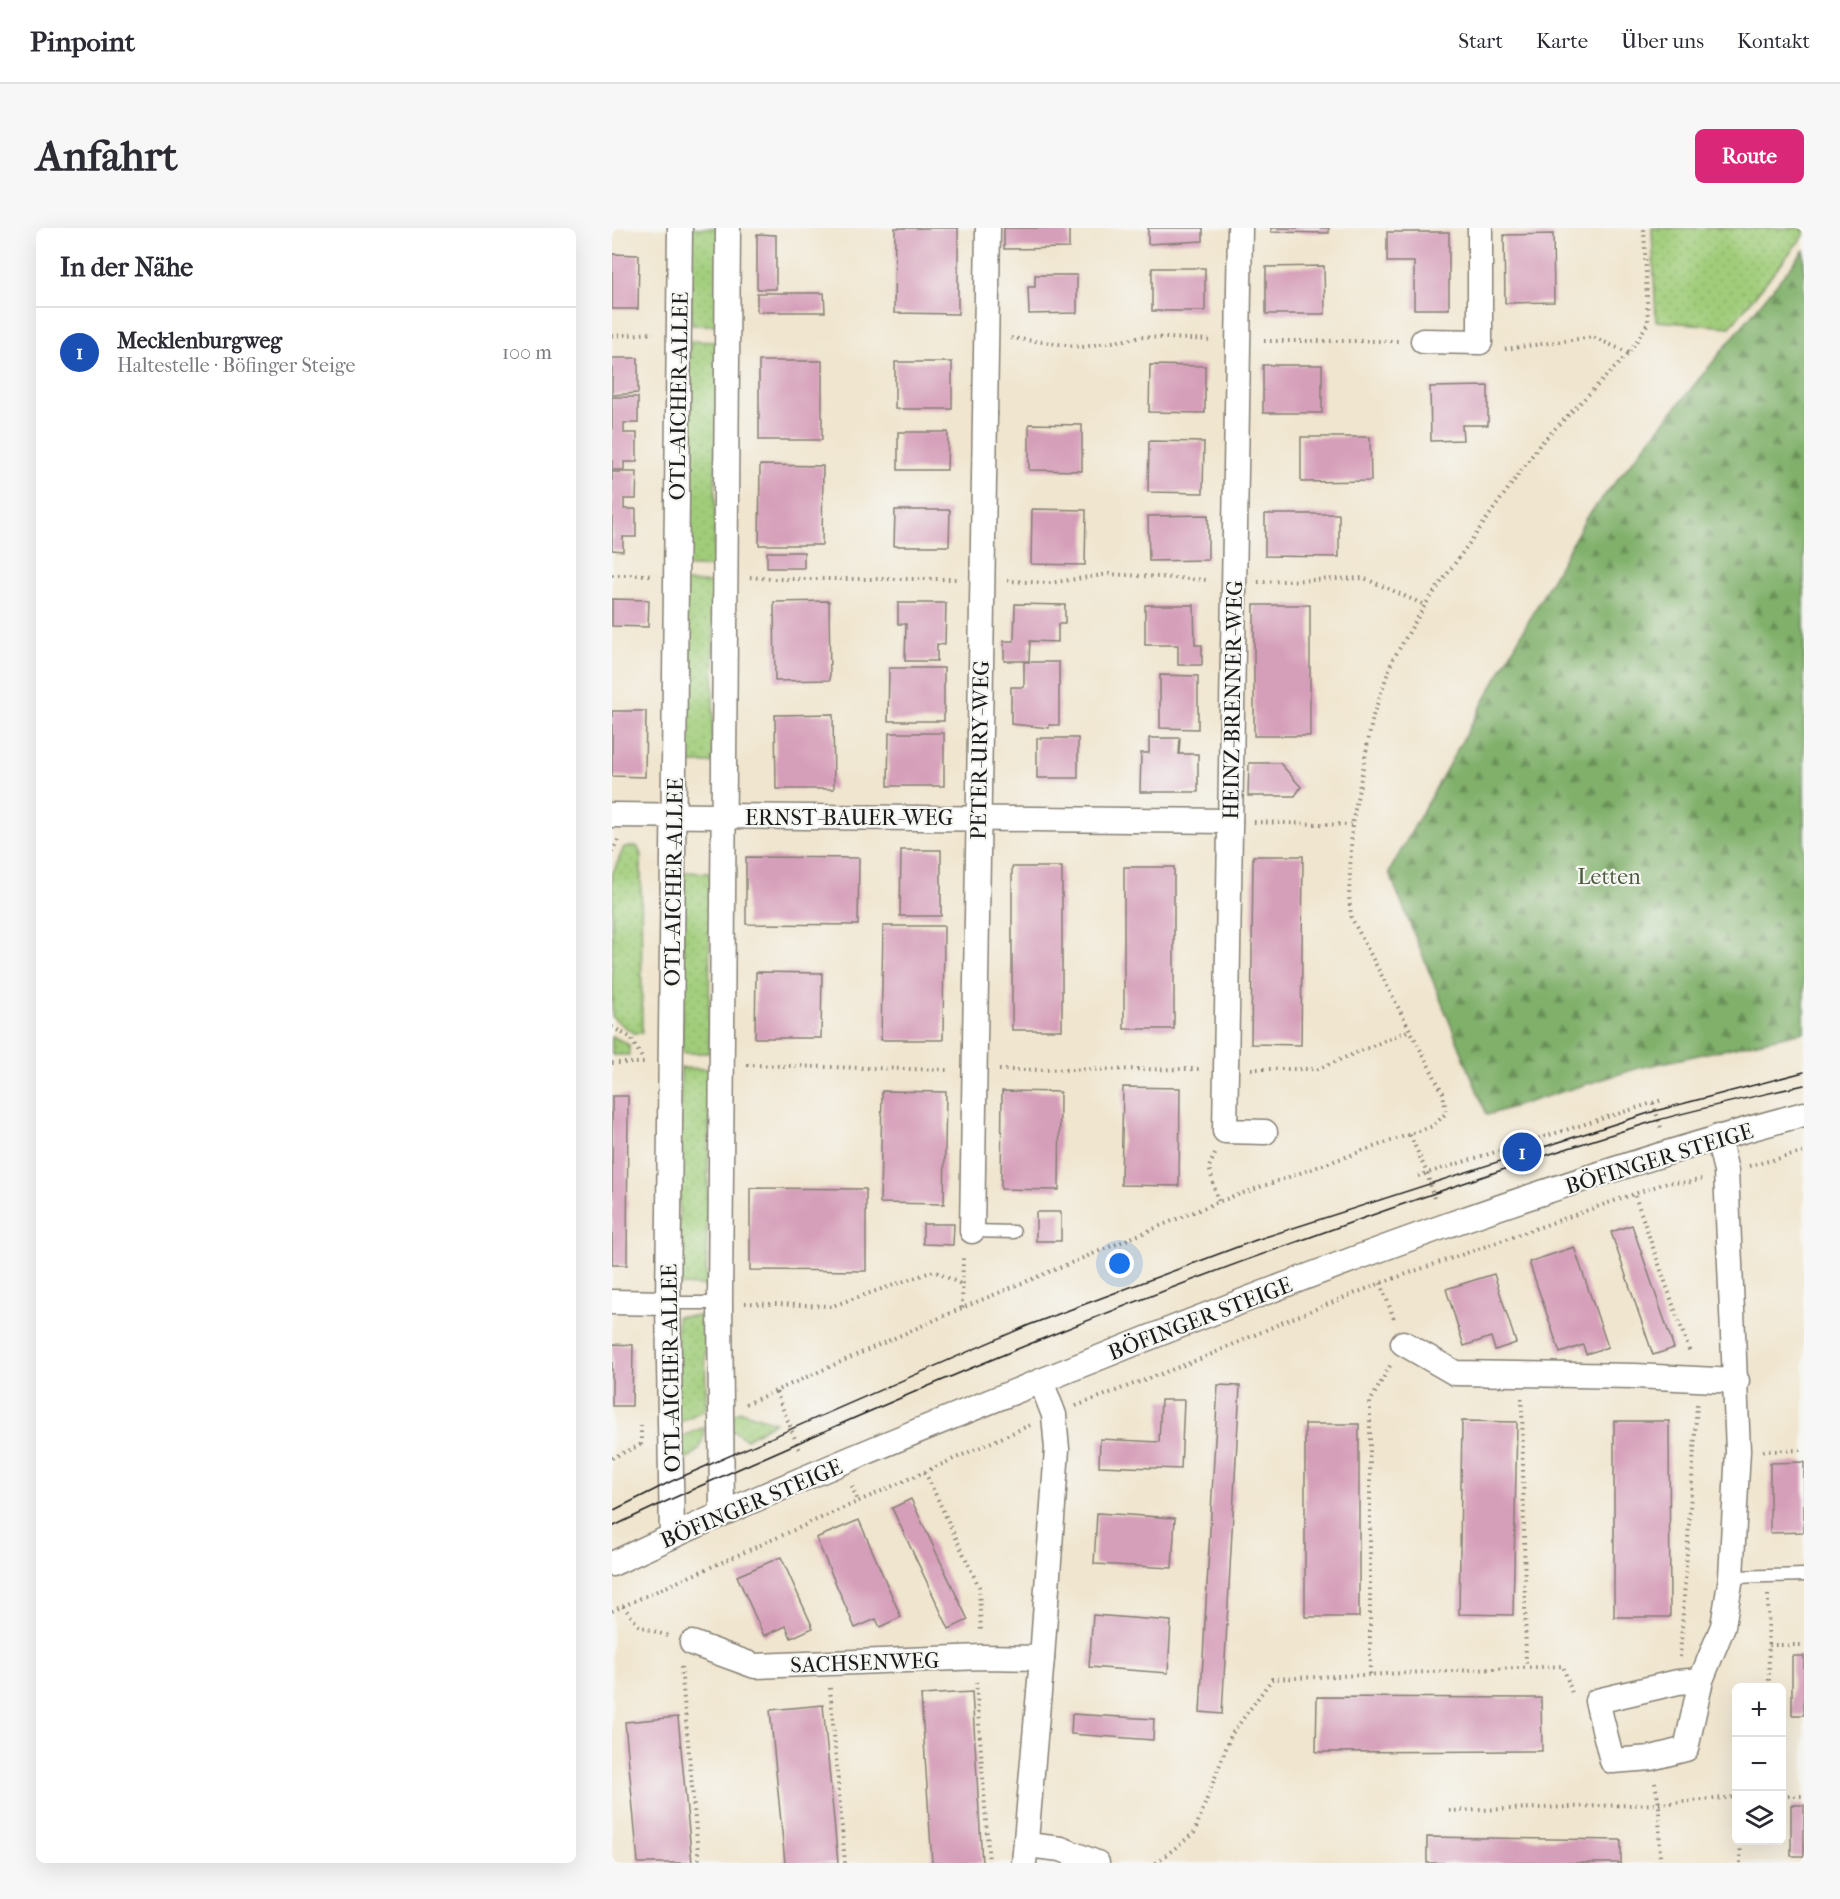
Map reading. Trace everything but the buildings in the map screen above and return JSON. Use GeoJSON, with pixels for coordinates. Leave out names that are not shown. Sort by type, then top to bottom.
{"type":"FeatureCollection","features":[{"type":"Feature","properties":{"kind":"street","name":"OTL-AICHER-ALLEE"},"geometry":{"type":"LineString","coordinates":[[672,1536],[668,1303],[680,228]]}},
{"type":"Feature","properties":{"kind":"street"},"geometry":{"type":"LineString","coordinates":[[722,1513],[720,1304],[728,228]]}},
{"type":"Feature","properties":{"kind":"street","name":"PETER-URY-WEG"},"geometry":{"type":"LineString","coordinates":[[972,1231],[988,228]]}},
{"type":"Feature","properties":{"kind":"street","name":"HEINZ-BRENNER-WEG"},"geometry":{"type":"LineString","coordinates":[[1225,1131],[1240,228]]}},
{"type":"Feature","properties":{"kind":"street"},"geometry":{"type":"LineString","coordinates":[[1423,341],[1480,342],[1480,228]]}},
{"type":"Feature","properties":{"kind":"street","name":"ERNST-BAUER-WEG"},"geometry":{"type":"LineString","coordinates":[[616,826],[674,815],[1230,821]]}},
{"type":"Feature","properties":{"kind":"street","name":"BÖFINGER STEIGE"},"geometry":{"type":"LineString","coordinates":[[612,1564],[722,1513],[1041,1381],[1277,1287],[1659,1154],[1804,1114]]}},
{"type":"Feature","properties":{"kind":"street"},"geometry":{"type":"LineString","coordinates":[[1225,1131],[1265,1132]]}},
{"type":"Feature","properties":{"kind":"street"},"geometry":{"type":"LineString","coordinates":[[1689,1681],[1597,1701],[1612,1761],[1651,1758],[1686,1749],[1689,1681],[1723,1626],[1731,1577],[1738,1451],[1737,1381],[1726,1171],[1718,1137]]}},
{"type":"Feature","properties":{"kind":"street"},"geometry":{"type":"LineString","coordinates":[[612,1302],[668,1303]]}},
{"type":"Feature","properties":{"kind":"street"},"geometry":{"type":"LineString","coordinates":[[1403,1343],[1455,1373],[1737,1381]]}},
{"type":"Feature","properties":{"kind":"street"},"geometry":{"type":"LineString","coordinates":[[1041,1381],[1054,1414],[1057,1449],[1025,1854],[1060,1849],[1097,1863]]}},
{"type":"Feature","properties":{"kind":"street","name":"SACHSENWEG"},"geometry":{"type":"LineString","coordinates":[[685,1641],[755,1666],[978,1657],[1042,1658]]}},
{"type":"Feature","properties":{"kind":"lane"},"geometry":{"type":"LineString","coordinates":[[972,1231],[1014,1232]]}},
{"type":"Feature","properties":{"kind":"lane"},"geometry":{"type":"LineString","coordinates":[[668,1303],[720,1304]]}},
{"type":"Feature","properties":{"kind":"lane"},"geometry":{"type":"LineString","coordinates":[[1731,1577],[1767,1574],[1804,1575]]}},
{"type":"Feature","properties":{"kind":"path"},"geometry":{"type":"LineString","coordinates":[[720,1414],[962,1308],[1218,1202],[1433,1126],[1446,1113],[1443,1094],[1351,917],[1349,896],[1352,825],[1373,716],[1392,661],[1425,605],[1541,443],[1629,353],[1648,323],[1644,228]]}},
{"type":"Feature","properties":{"kind":"path"},"geometry":{"type":"LineString","coordinates":[[612,336],[679,334]]}},
{"type":"Feature","properties":{"kind":"path"},"geometry":{"type":"LineString","coordinates":[[986,335],[1082,347],[1143,337],[1238,342],[1423,341]]}},
{"type":"Feature","properties":{"kind":"path"},"geometry":{"type":"LineString","coordinates":[[1480,342],[1505,350],[1593,337],[1629,353]]}},
{"type":"Feature","properties":{"kind":"path"},"geometry":{"type":"LineString","coordinates":[[725,576],[772,579],[982,580],[1050,583],[1108,574],[1234,583],[1364,578],[1425,605]]}},
{"type":"Feature","properties":{"kind":"path"},"geometry":{"type":"LineString","coordinates":[[612,575],[676,575]]}},
{"type":"Feature","properties":{"kind":"path"},"geometry":{"type":"LineString","coordinates":[[1230,821],[1352,825]]}},
{"type":"Feature","properties":{"kind":"path"},"geometry":{"type":"LineString","coordinates":[[612,852],[616,826]]}},
{"type":"Feature","properties":{"kind":"path"},"geometry":{"type":"LineString","coordinates":[[612,1027],[631,1038],[645,1063]]}},
{"type":"Feature","properties":{"kind":"path"},"geometry":{"type":"LineString","coordinates":[[1226,1069],[1318,1069],[1410,1030]]}},
{"type":"Feature","properties":{"kind":"path"},"geometry":{"type":"LineString","coordinates":[[612,1063],[671,1064]]}},
{"type":"Feature","properties":{"kind":"path"},"geometry":{"type":"LineString","coordinates":[[1418,1176],[1662,1100]]}},
{"type":"Feature","properties":{"kind":"path"},"geometry":{"type":"LineString","coordinates":[[1653,1103],[1661,1128]]}},
{"type":"Feature","properties":{"kind":"path"},"geometry":{"type":"LineString","coordinates":[[1218,1202],[1209,1167],[1225,1131]]}},
{"type":"Feature","properties":{"kind":"path"},"geometry":{"type":"LineString","coordinates":[[1410,1135],[1427,1173],[1436,1202]]}},
{"type":"Feature","properties":{"kind":"path"},"geometry":{"type":"LineString","coordinates":[[612,1611],[1054,1414],[1205,1357],[1288,1320],[1381,1283],[1634,1196],[1668,1182],[1687,1184],[1726,1171],[1804,1152]]}},
{"type":"Feature","properties":{"kind":"path"},"geometry":{"type":"LineString","coordinates":[[1634,1196],[1699,1380],[1689,1681]]}},
{"type":"Feature","properties":{"kind":"path"},"geometry":{"type":"LineString","coordinates":[[962,1308],[963,1256],[972,1231]]}},
{"type":"Feature","properties":{"kind":"path"},"geometry":{"type":"LineString","coordinates":[[720,1304],[790,1302],[832,1306],[934,1271],[963,1285]]}},
{"type":"Feature","properties":{"kind":"path"},"geometry":{"type":"LineString","coordinates":[[1370,1674],[1370,1402],[1403,1343],[1381,1283]]}},
{"type":"Feature","properties":{"kind":"path"},"geometry":{"type":"LineString","coordinates":[[1522,1374],[1526,1667]]}},
{"type":"Feature","properties":{"kind":"path"},"geometry":{"type":"LineString","coordinates":[[1738,1451],[1804,1450]]}},
{"type":"Feature","properties":{"kind":"path"},"geometry":{"type":"LineString","coordinates":[[925,1471],[979,1587],[978,1657],[988,1863]]}},
{"type":"Feature","properties":{"kind":"path"},"geometry":{"type":"LineString","coordinates":[[1767,1574],[1769,1683]]}},
{"type":"Feature","properties":{"kind":"path"},"geometry":{"type":"LineString","coordinates":[[624,1606],[639,1626],[685,1641],[699,1863]]}},
{"type":"Feature","properties":{"kind":"path"},"geometry":{"type":"LineString","coordinates":[[1769,1645],[1804,1645]]}},
{"type":"Feature","properties":{"kind":"path"},"geometry":{"type":"LineString","coordinates":[[828,1664],[845,1863]]}},
{"type":"Feature","properties":{"kind":"path"},"geometry":{"type":"LineString","coordinates":[[1156,1863],[1194,1833],[1230,1735],[1272,1679],[1563,1666],[1571,1692],[1597,1701]]}},
{"type":"Feature","properties":{"kind":"path"},"geometry":{"type":"LineString","coordinates":[[1651,1758],[1659,1804],[1660,1863]]}},
{"type":"Feature","properties":{"kind":"path"},"geometry":{"type":"LineString","coordinates":[[1786,1796],[1804,1796]]}},
{"type":"Feature","properties":{"kind":"path"},"geometry":{"type":"LineString","coordinates":[[1449,1811],[1659,1804],[1732,1797]]}},
{"type":"Feature","properties":{"kind":"path"},"geometry":{"type":"LineString","coordinates":[[1740,1863],[1742,1845]]}},
{"type":"Feature","properties":{"kind":"green space"},"geometry":{"type":"Polygon","coordinates":[[[691,228],[720,228],[720,325],[691,325],[691,228]]]}},
{"type":"Feature","properties":{"kind":"green space"},"geometry":{"type":"Polygon","coordinates":[[[1652,228],[1804,228],[1804,235],[1730,327],[1656,321],[1652,228]]]}},
{"type":"Feature","properties":{"kind":"green space","name":"Letten"},"geometry":{"type":"Polygon","coordinates":[[[1804,250],[1804,1032],[1639,1068],[1487,1115],[1389,872],[1586,518],[1804,250]]]}},
{"type":"Feature","properties":{"kind":"green space"},"geometry":{"type":"Polygon","coordinates":[[[690,341],[718,342],[714,567],[685,567],[690,341]]]}},
{"type":"Feature","properties":{"kind":"green space"},"geometry":{"type":"Polygon","coordinates":[[[684,582],[714,583],[713,763],[683,763],[684,582]]]}},
{"type":"Feature","properties":{"kind":"green space"},"geometry":{"type":"Polygon","coordinates":[[[637,846],[641,855],[642,1033],[633,1033],[612,1017],[612,875],[624,847],[637,846]]]}},
{"type":"Feature","properties":{"kind":"green space"},"geometry":{"type":"Polygon","coordinates":[[[683,872],[710,873],[709,1053],[682,1053],[683,872]]]}},
{"type":"Feature","properties":{"kind":"green space"},"geometry":{"type":"Polygon","coordinates":[[[612,1036],[629,1045],[629,1055],[612,1055],[612,1036]]]}},
{"type":"Feature","properties":{"kind":"green space"},"geometry":{"type":"Polygon","coordinates":[[[681,1068],[710,1069],[706,1286],[678,1285],[681,1068]]]}},
{"type":"Feature","properties":{"kind":"green space"},"geometry":{"type":"Polygon","coordinates":[[[677,1316],[705,1316],[706,1409],[676,1424],[677,1316]]]}},
{"type":"Feature","properties":{"kind":"green space"},"geometry":{"type":"Polygon","coordinates":[[[741,1411],[775,1422],[746,1439],[732,1430],[732,1414],[741,1411]]]}},
{"type":"Feature","properties":{"kind":"green space"},"geometry":{"type":"Polygon","coordinates":[[[705,1427],[699,1449],[692,1456],[680,1462],[676,1439],[705,1427]]]}},
{"type":"Feature","properties":{"kind":"tram line"},"geometry":{"type":"LineString","coordinates":[[612,1511],[672,1481],[1029,1325],[1256,1240],[1655,1111],[1804,1072]]}},
{"type":"Feature","properties":{"kind":"tram line"},"geometry":{"type":"LineString","coordinates":[[612,1527],[916,1391],[1102,1315],[1228,1267],[1472,1180],[1609,1135],[1692,1111],[1804,1085]]}},
{"type":"Feature","properties":{"kind":"place","name":"Mecklenburgweg"},"geometry":{"type":"Point","coordinates":[1522,1152]}}]}
